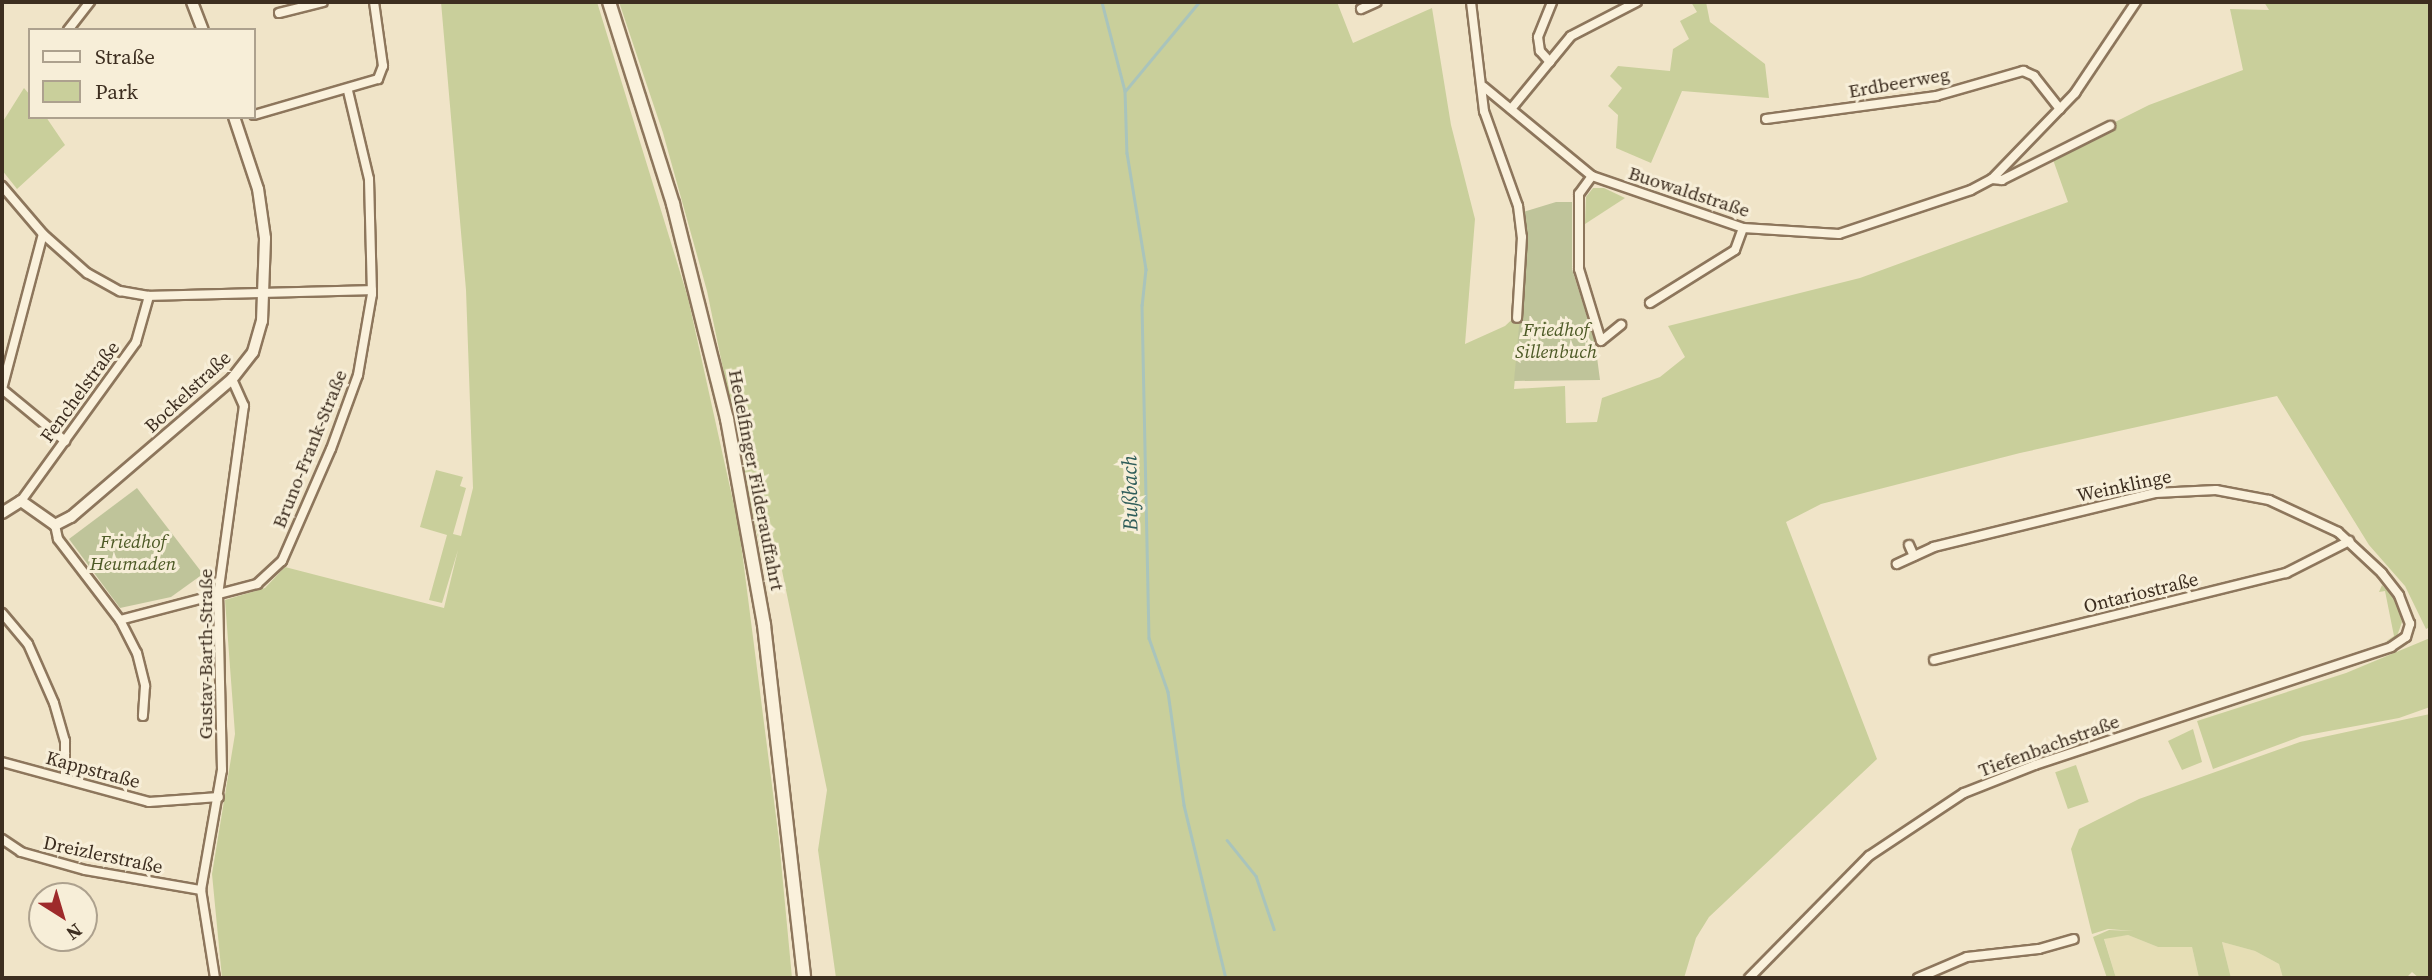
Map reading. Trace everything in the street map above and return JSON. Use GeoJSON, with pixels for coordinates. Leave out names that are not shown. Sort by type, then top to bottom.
{"type":"FeatureCollection","features":[{"type":"Feature","properties":{"kind":"main road","name":"Hedelfinger Filderauffahrt"},"geometry":{"type":"LineString","coordinates":[[609,2],[673,204],[726,419],[764,625],[804,978]]}},
{"type":"Feature","properties":{"kind":"street"},"geometry":{"type":"LineString","coordinates":[[70,28],[90,2]]}},
{"type":"Feature","properties":{"kind":"street"},"geometry":{"type":"LineString","coordinates":[[192,2],[202,28]]}},
{"type":"Feature","properties":{"kind":"street"},"geometry":{"type":"LineString","coordinates":[[279,13],[323,2]]}},
{"type":"Feature","properties":{"kind":"street"},"geometry":{"type":"LineString","coordinates":[[256,114],[348,91],[381,75],[374,2]]}},
{"type":"Feature","properties":{"kind":"street"},"geometry":{"type":"LineString","coordinates":[[1361,9],[1377,2]]}},
{"type":"Feature","properties":{"kind":"street"},"geometry":{"type":"LineString","coordinates":[[1471,2],[1484,87],[1484,111],[1518,206],[1522,237],[1517,318]]}},
{"type":"Feature","properties":{"kind":"street"},"geometry":{"type":"LineString","coordinates":[[1550,62],[1541,51],[1538,37],[1552,2]]}},
{"type":"Feature","properties":{"kind":"street"},"geometry":{"type":"LineString","coordinates":[[1511,109],[1571,36],[1637,2]]}},
{"type":"Feature","properties":{"kind":"street","name":"Buowaldstraße"},"geometry":{"type":"LineString","coordinates":[[1484,87],[1592,176],[1743,229],[1839,234],[1971,190],[1992,178],[2060,109],[2136,2]]}},
{"type":"Feature","properties":{"kind":"street","name":"Erdbeerweg"},"geometry":{"type":"LineString","coordinates":[[1766,119],[1936,96],[2023,71],[2034,76],[2060,109]]}},
{"type":"Feature","properties":{"kind":"street","name":"Bruno-Frank-Straße"},"geometry":{"type":"LineString","coordinates":[[120,620],[257,584],[282,561],[350,401],[372,290],[369,179],[348,91]]}},
{"type":"Feature","properties":{"kind":"street","name":"Bockelstraße"},"geometry":{"type":"LineString","coordinates":[[55,524],[77,513],[233,379],[258,338],[265,295],[262,208],[238,119]]}},
{"type":"Feature","properties":{"kind":"street","name":"Buowaldstraße"},"geometry":{"type":"LineString","coordinates":[[1992,178],[2002,180],[2110,126]]}},
{"type":"Feature","properties":{"kind":"street"},"geometry":{"type":"LineString","coordinates":[[1592,176],[1579,194],[1578,269],[1601,341],[1621,325]]}},
{"type":"Feature","properties":{"kind":"street"},"geometry":{"type":"LineString","coordinates":[[2,186],[43,234],[108,287],[149,296],[265,295],[372,290]]}},
{"type":"Feature","properties":{"kind":"street"},"geometry":{"type":"LineString","coordinates":[[1650,303],[1735,250],[1743,229]]}},
{"type":"Feature","properties":{"kind":"street"},"geometry":{"type":"LineString","coordinates":[[43,234],[2,389],[65,441]]}},
{"type":"Feature","properties":{"kind":"street","name":"Fenchelstraße"},"geometry":{"type":"LineString","coordinates":[[21,500],[136,342],[149,296]]}},
{"type":"Feature","properties":{"kind":"street","name":"Gustav-Barth-Straße"},"geometry":{"type":"LineString","coordinates":[[215,978],[201,890],[219,797],[223,736],[218,595],[243,406],[233,379]]}},
{"type":"Feature","properties":{"kind":"street","name":"Weinklinge"},"geometry":{"type":"LineString","coordinates":[[1897,564],[1934,547],[2187,489],[2243,493],[2269,500],[2315,519],[2349,541],[2399,594],[2409,614],[2409,630]]}},
{"type":"Feature","properties":{"kind":"street"},"geometry":{"type":"LineString","coordinates":[[2,513],[21,500],[55,524],[58,539],[120,620],[137,653],[145,686],[143,716]]}},
{"type":"Feature","properties":{"kind":"street","name":"Ontariostraße"},"geometry":{"type":"LineString","coordinates":[[1934,660],[2286,573],[2349,541]]}},
{"type":"Feature","properties":{"kind":"street"},"geometry":{"type":"LineString","coordinates":[[1909,545],[1914,556]]}},
{"type":"Feature","properties":{"kind":"street"},"geometry":{"type":"LineString","coordinates":[[2,613],[28,644],[54,703],[65,741],[65,778]]}},
{"type":"Feature","properties":{"kind":"street","name":"Tiefenbachstraße"},"geometry":{"type":"LineString","coordinates":[[1749,978],[1868,856],[1964,793],[2035,765],[2391,647],[2409,630]]}},
{"type":"Feature","properties":{"kind":"street","name":"Kappstraße"},"geometry":{"type":"LineString","coordinates":[[2,762],[149,802],[219,797]]}},
{"type":"Feature","properties":{"kind":"street","name":"Dreizlerstraße"},"geometry":{"type":"LineString","coordinates":[[2,839],[21,852],[85,870],[201,890]]}},
{"type":"Feature","properties":{"kind":"street"},"geometry":{"type":"LineString","coordinates":[[1918,978],[1967,957],[2039,949],[2074,939]]}},
{"type":"Feature","properties":{"kind":"shaded area"},"geometry":{"type":"Polygon","coordinates":[[[2128,935],[2158,947],[2192,947],[2199,978],[2116,978],[2104,938],[2128,935]]]}},
{"type":"Feature","properties":{"kind":"shaded area"},"geometry":{"type":"Polygon","coordinates":[[[2222,942],[2255,951],[2279,964],[2283,978],[2231,978],[2222,942]]]}},
{"type":"Feature","properties":{"kind":"green space"},"geometry":{"type":"Polygon","coordinates":[[[441,2],[597,2],[688,298],[739,528],[779,840],[792,978],[222,978],[212,874],[235,734],[225,600],[265,588],[285,567],[444,608],[458,550],[442,603],[429,600],[447,535],[420,527],[436,470],[463,477],[460,486],[466,488],[453,534],[461,536],[473,488],[466,290],[441,2]]]}},
{"type":"Feature","properties":{"kind":"green space"},"geometry":{"type":"Polygon","coordinates":[[[619,2],[1337,2],[1353,43],[1432,8],[1451,125],[1475,219],[1465,344],[1505,326],[1521,311],[1514,389],[1565,386],[1566,423],[1597,422],[1602,398],[1660,377],[1685,357],[1668,326],[1860,278],[2068,202],[2051,154],[2149,105],[2243,70],[2230,9],[2269,10],[2264,2],[2430,2],[2430,627],[2426,629],[2405,586],[2369,545],[2277,396],[2020,453],[1821,504],[1786,522],[1877,759],[1709,917],[1696,938],[1684,978],[836,978],[818,850],[827,790],[779,556],[762,558],[707,291],[663,133],[619,2]]]}},
{"type":"Feature","properties":{"kind":"green space"},"geometry":{"type":"Polygon","coordinates":[[[1691,2],[1706,2],[1710,22],[1765,64],[1769,98],[1682,91],[1651,163],[1616,148],[1618,115],[1608,106],[1622,88],[1610,76],[1618,66],[1670,71],[1673,49],[1689,39],[1680,21],[1697,12],[1691,2]]]}},
{"type":"Feature","properties":{"kind":"green space"},"geometry":{"type":"Polygon","coordinates":[[[24,88],[28,93],[28,119],[47,119],[65,145],[17,189],[2,170],[2,123],[24,88]]]}},
{"type":"Feature","properties":{"kind":"green space"},"geometry":{"type":"Polygon","coordinates":[[[1593,188],[1604,188],[1625,198],[1585,224],[1586,197],[1593,188]]]}},
{"type":"Feature","properties":{"kind":"green space","name":"Friedhof Sillenbuch"},"geometry":{"type":"Polygon","coordinates":[[[1556,202],[1572,202],[1572,269],[1595,342],[1600,380],[1514,381],[1527,239],[1523,212],[1556,202]]]}},
{"type":"Feature","properties":{"kind":"green space","name":"Friedhof Heumaden"},"geometry":{"type":"Polygon","coordinates":[[[137,488],[203,574],[171,597],[120,608],[69,539],[137,488]]]}},
{"type":"Feature","properties":{"kind":"green space"},"geometry":{"type":"Polygon","coordinates":[[[2382,585],[2396,600],[2402,622],[2397,636],[2385,642],[2394,636],[2385,591],[2379,592],[2382,585]]]}},
{"type":"Feature","properties":{"kind":"green space"},"geometry":{"type":"Polygon","coordinates":[[[2430,638],[2430,707],[2399,718],[2302,736],[2213,769],[2197,721],[2346,673],[2430,638]]]}},
{"type":"Feature","properties":{"kind":"green space"},"geometry":{"type":"Polygon","coordinates":[[[2430,714],[2430,978],[2419,978],[2412,972],[2406,978],[2283,978],[2279,964],[2255,951],[2222,942],[2231,978],[2199,978],[2192,947],[2158,947],[2128,935],[2104,939],[2116,978],[2107,978],[2093,937],[2109,930],[2134,931],[2108,929],[2092,934],[2071,849],[2079,829],[2139,799],[2300,742],[2430,714]]]}},
{"type":"Feature","properties":{"kind":"green space"},"geometry":{"type":"Polygon","coordinates":[[[2193,729],[2202,762],[2182,770],[2168,741],[2193,729]]]}},
{"type":"Feature","properties":{"kind":"green space"},"geometry":{"type":"Polygon","coordinates":[[[2076,765],[2089,802],[2068,809],[2055,772],[2076,765]]]}},
{"type":"Feature","properties":{"kind":"waterway","name":"Bußbach"},"geometry":{"type":"LineString","coordinates":[[1102,2],[1125,91],[1127,153],[1146,269],[1142,305],[1149,638],[1168,692],[1184,805],[1226,978]]}},
{"type":"Feature","properties":{"kind":"waterway"},"geometry":{"type":"LineString","coordinates":[[1126,90],[1199,2]]}},
{"type":"Feature","properties":{"kind":"waterway"},"geometry":{"type":"LineString","coordinates":[[1227,840],[1256,876],[1274,929]]}}]}
